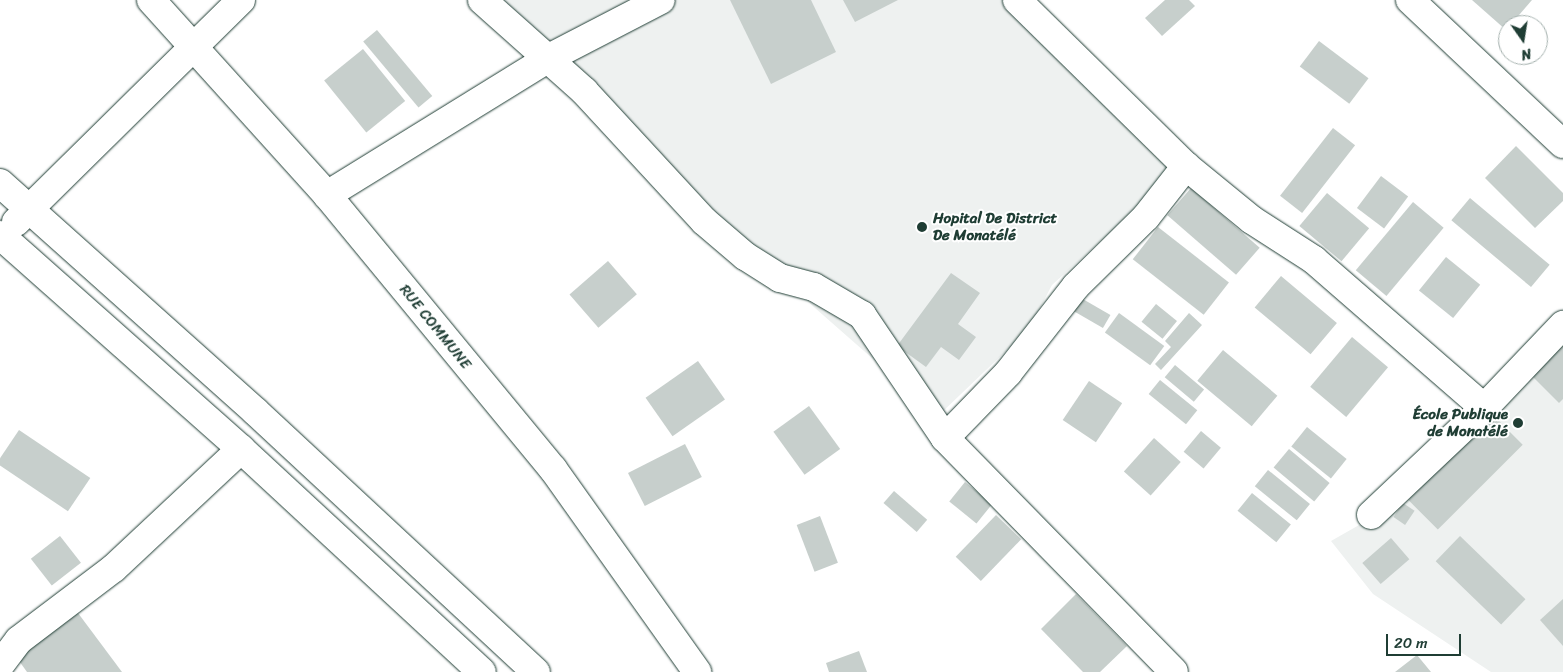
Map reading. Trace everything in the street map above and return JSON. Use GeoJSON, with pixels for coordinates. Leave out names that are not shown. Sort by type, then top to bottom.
{"type":"FeatureCollection","features":[{"type":"Feature","properties":{"kind":"street","name":"RUE COMMUNE"},"geometry":{"type":"LineString","coordinates":[[152,0],[327,195],[553,469],[697,672]]}},
{"type":"Feature","properties":{"kind":"street"},"geometry":{"type":"LineString","coordinates":[[241,0],[196,47],[1,235],[241,449],[481,671],[505,643]]}},
{"type":"Feature","properties":{"kind":"street"},"geometry":{"type":"LineString","coordinates":[[482,0],[590,97],[704,221],[746,256],[780,278],[846,302],[862,315],[945,438],[1174,672]]}},
{"type":"Feature","properties":{"kind":"street"},"geometry":{"type":"LineString","coordinates":[[327,195],[547,60],[662,0]]}},
{"type":"Feature","properties":{"kind":"street"},"geometry":{"type":"LineString","coordinates":[[1017,0],[1186,166],[1252,220],[1314,260],[1484,408]]}},
{"type":"Feature","properties":{"kind":"street"},"geometry":{"type":"LineString","coordinates":[[1410,0],[1563,144]]}},
{"type":"Feature","properties":{"kind":"street"},"geometry":{"type":"LineString","coordinates":[[945,438],[1008,373],[1076,286],[1146,217],[1186,166]]}},
{"type":"Feature","properties":{"kind":"street"},"geometry":{"type":"LineString","coordinates":[[0,183],[256,412],[536,672]]}},
{"type":"Feature","properties":{"kind":"street"},"geometry":{"type":"LineString","coordinates":[[1371,515],[1484,408],[1563,325]]}},
{"type":"Feature","properties":{"kind":"street"},"geometry":{"type":"LineString","coordinates":[[0,665],[19,640],[114,568],[241,449]]}},
{"type":"Feature","properties":{"kind":"shaded area","name":"Hopital De District De Monatélé"},"geometry":{"type":"Polygon","coordinates":[[[485,0],[1003,0],[1180,169],[1052,285],[1029,329],[938,416],[815,308],[485,0]]]}},
{"type":"Feature","properties":{"kind":"shaded area","name":"École Publique de Monatélé"},"geometry":{"type":"Polygon","coordinates":[[[1563,334],[1563,672],[1491,672],[1373,594],[1331,541],[1382,512],[1563,334]]]}},
{"type":"Feature","properties":{"kind":"building"},"geometry":{"type":"Polygon","coordinates":[[[730,0],[811,0],[836,52],[771,84],[730,0]]]}},
{"type":"Feature","properties":{"kind":"building"},"geometry":{"type":"Polygon","coordinates":[[[843,0],[898,0],[855,22],[843,0]]]}},
{"type":"Feature","properties":{"kind":"building"},"geometry":{"type":"Polygon","coordinates":[[[1165,0],[1189,0],[1195,6],[1162,36],[1145,18],[1165,0]]]}},
{"type":"Feature","properties":{"kind":"building"},"geometry":{"type":"Polygon","coordinates":[[[1472,0],[1532,0],[1519,15],[1498,15],[1498,23],[1472,0]]]}},
{"type":"Feature","properties":{"kind":"building"},"geometry":{"type":"Polygon","coordinates":[[[377,30],[432,96],[418,107],[363,42],[377,30]]]}},
{"type":"Feature","properties":{"kind":"building"},"geometry":{"type":"Polygon","coordinates":[[[1319,41],[1369,78],[1349,104],[1300,67],[1319,41]]]}},
{"type":"Feature","properties":{"kind":"building"},"geometry":{"type":"Polygon","coordinates":[[[363,49],[405,101],[366,133],[324,80],[363,49]]]}},
{"type":"Feature","properties":{"kind":"building"},"geometry":{"type":"Polygon","coordinates":[[[1333,128],[1355,145],[1302,213],[1280,196],[1333,128]]]}},
{"type":"Feature","properties":{"kind":"building"},"geometry":{"type":"Polygon","coordinates":[[[1516,146],[1563,193],[1563,201],[1535,228],[1485,178],[1516,146]]]}},
{"type":"Feature","properties":{"kind":"building"},"geometry":{"type":"Polygon","coordinates":[[[1381,176],[1408,196],[1384,228],[1357,208],[1381,176]]]}},
{"type":"Feature","properties":{"kind":"building"},"geometry":{"type":"Polygon","coordinates":[[[1191,188],[1260,248],[1236,275],[1167,215],[1191,188]]]}},
{"type":"Feature","properties":{"kind":"building"},"geometry":{"type":"Polygon","coordinates":[[[1327,193],[1369,228],[1341,261],[1299,226],[1327,193]]]}},
{"type":"Feature","properties":{"kind":"building"},"geometry":{"type":"Polygon","coordinates":[[[1470,198],[1550,265],[1531,287],[1451,220],[1470,198]]]}},
{"type":"Feature","properties":{"kind":"building"},"geometry":{"type":"Polygon","coordinates":[[[1413,202],[1444,228],[1386,296],[1356,270],[1413,202]]]}},
{"type":"Feature","properties":{"kind":"building"},"geometry":{"type":"Polygon","coordinates":[[[1158,227],[1229,282],[1204,315],[1133,259],[1158,227]]]}},
{"type":"Feature","properties":{"kind":"building"},"geometry":{"type":"Polygon","coordinates":[[[1446,257],[1480,285],[1453,318],[1419,290],[1446,257]]]}},
{"type":"Feature","properties":{"kind":"building"},"geometry":{"type":"Polygon","coordinates":[[[608,261],[637,294],[598,328],[570,294],[608,261]]]}},
{"type":"Feature","properties":{"kind":"building"},"geometry":{"type":"Polygon","coordinates":[[[951,273],[980,293],[958,324],[976,337],[959,360],[941,347],[926,367],[897,346],[951,273]]]}},
{"type":"Feature","properties":{"kind":"building"},"geometry":{"type":"Polygon","coordinates":[[[1281,276],[1337,323],[1311,354],[1255,307],[1281,276]]]}},
{"type":"Feature","properties":{"kind":"building"},"geometry":{"type":"Polygon","coordinates":[[[1081,298],[1110,315],[1103,328],[1074,311],[1081,298]]]}},
{"type":"Feature","properties":{"kind":"building"},"geometry":{"type":"Polygon","coordinates":[[[1156,304],[1177,321],[1163,339],[1142,322],[1156,304]]]}},
{"type":"Feature","properties":{"kind":"building"},"geometry":{"type":"Polygon","coordinates":[[[1119,313],[1164,346],[1150,365],[1105,332],[1119,313]]]}},
{"type":"Feature","properties":{"kind":"building"},"geometry":{"type":"Polygon","coordinates":[[[1189,313],[1202,325],[1161,370],[1155,364],[1171,347],[1165,341],[1189,313]]]}},
{"type":"Feature","properties":{"kind":"building"},"geometry":{"type":"Polygon","coordinates":[[[1352,337],[1388,367],[1346,417],[1310,387],[1352,337]]]}},
{"type":"Feature","properties":{"kind":"building"},"geometry":{"type":"Polygon","coordinates":[[[1563,341],[1563,399],[1559,403],[1530,374],[1563,341]]]}},
{"type":"Feature","properties":{"kind":"building"},"geometry":{"type":"Polygon","coordinates":[[[1223,350],[1277,396],[1252,426],[1197,381],[1223,350]]]}},
{"type":"Feature","properties":{"kind":"building"},"geometry":{"type":"Polygon","coordinates":[[[698,361],[725,400],[673,436],[646,398],[698,361]]]}},
{"type":"Feature","properties":{"kind":"building"},"geometry":{"type":"Polygon","coordinates":[[[1175,365],[1204,389],[1194,402],[1165,377],[1175,365]]]}},
{"type":"Feature","properties":{"kind":"building"},"geometry":{"type":"Polygon","coordinates":[[[1160,380],[1197,410],[1186,424],[1149,394],[1160,380]]]}},
{"type":"Feature","properties":{"kind":"building"},"geometry":{"type":"Polygon","coordinates":[[[1089,381],[1122,403],[1096,442],[1063,420],[1089,381]]]}},
{"type":"Feature","properties":{"kind":"building"},"geometry":{"type":"Polygon","coordinates":[[[809,406],[840,449],[805,475],[773,432],[809,406]]]}},
{"type":"Feature","properties":{"kind":"building"},"geometry":{"type":"Polygon","coordinates":[[[1493,415],[1523,445],[1438,530],[1408,500],[1493,415]]]}},
{"type":"Feature","properties":{"kind":"building"},"geometry":{"type":"Polygon","coordinates":[[[1307,427],[1347,459],[1331,479],[1291,446],[1307,427]]]}},
{"type":"Feature","properties":{"kind":"building"},"geometry":{"type":"Polygon","coordinates":[[[19,430],[90,478],[68,511],[0,465],[0,458],[19,430]]]}},
{"type":"Feature","properties":{"kind":"building"},"geometry":{"type":"Polygon","coordinates":[[[1201,431],[1221,448],[1204,468],[1184,452],[1201,431]]]}},
{"type":"Feature","properties":{"kind":"building"},"geometry":{"type":"Polygon","coordinates":[[[1154,438],[1181,462],[1151,496],[1124,471],[1154,438]]]}},
{"type":"Feature","properties":{"kind":"building"},"geometry":{"type":"Polygon","coordinates":[[[685,444],[702,477],[645,506],[628,473],[685,444]]]}},
{"type":"Feature","properties":{"kind":"building"},"geometry":{"type":"Polygon","coordinates":[[[1289,449],[1330,483],[1314,501],[1274,467],[1289,449]]]}},
{"type":"Feature","properties":{"kind":"building"},"geometry":{"type":"Polygon","coordinates":[[[1268,470],[1310,504],[1297,520],[1255,486],[1268,470]]]}},
{"type":"Feature","properties":{"kind":"building"},"geometry":{"type":"Polygon","coordinates":[[[965,482],[992,504],[976,523],[949,501],[965,482]]]}},
{"type":"Feature","properties":{"kind":"building"},"geometry":{"type":"Polygon","coordinates":[[[894,491],[927,520],[917,532],[884,503],[894,491]]]}},
{"type":"Feature","properties":{"kind":"building"},"geometry":{"type":"Polygon","coordinates":[[[1252,493],[1291,524],[1276,542],[1238,511],[1252,493]]]}},
{"type":"Feature","properties":{"kind":"building"},"geometry":{"type":"Polygon","coordinates":[[[1403,503],[1415,511],[1405,525],[1393,517],[1403,503]]]}},
{"type":"Feature","properties":{"kind":"building"},"geometry":{"type":"Polygon","coordinates":[[[996,515],[1021,539],[981,581],[956,557],[996,515]]]}},
{"type":"Feature","properties":{"kind":"building"},"geometry":{"type":"Polygon","coordinates":[[[820,516],[838,563],[815,572],[797,525],[820,516]]]}},
{"type":"Feature","properties":{"kind":"building"},"geometry":{"type":"Polygon","coordinates":[[[60,536],[81,563],[52,586],[31,559],[60,536]]]}},
{"type":"Feature","properties":{"kind":"building"},"geometry":{"type":"Polygon","coordinates":[[[1460,536],[1525,599],[1501,624],[1436,561],[1460,536]]]}},
{"type":"Feature","properties":{"kind":"building"},"geometry":{"type":"Polygon","coordinates":[[[1391,538],[1409,559],[1381,584],[1362,563],[1391,538]]]}},
{"type":"Feature","properties":{"kind":"building"},"geometry":{"type":"Polygon","coordinates":[[[1076,594],[1127,646],[1100,672],[1083,672],[1041,629],[1076,594]]]}},
{"type":"Feature","properties":{"kind":"building"},"geometry":{"type":"Polygon","coordinates":[[[1563,599],[1563,646],[1540,620],[1563,599]]]}},
{"type":"Feature","properties":{"kind":"building"},"geometry":{"type":"Polygon","coordinates":[[[78,613],[122,672],[27,672],[17,658],[78,613]]]}},
{"type":"Feature","properties":{"kind":"building"},"geometry":{"type":"Polygon","coordinates":[[[859,651],[867,672],[829,672],[826,663],[859,651]]]}},
{"type":"Feature","properties":{"kind":"building"},"geometry":{"type":"Polygon","coordinates":[[[1417,655],[1431,672],[1395,672],[1417,655]]]}},
{"type":"Feature","properties":{"kind":"place","name":"Hopital De District De Monatélé"},"geometry":{"type":"Point","coordinates":[922,227]}},
{"type":"Feature","properties":{"kind":"place","name":"École Publique de Monatélé"},"geometry":{"type":"Point","coordinates":[1518,423]}}]}
